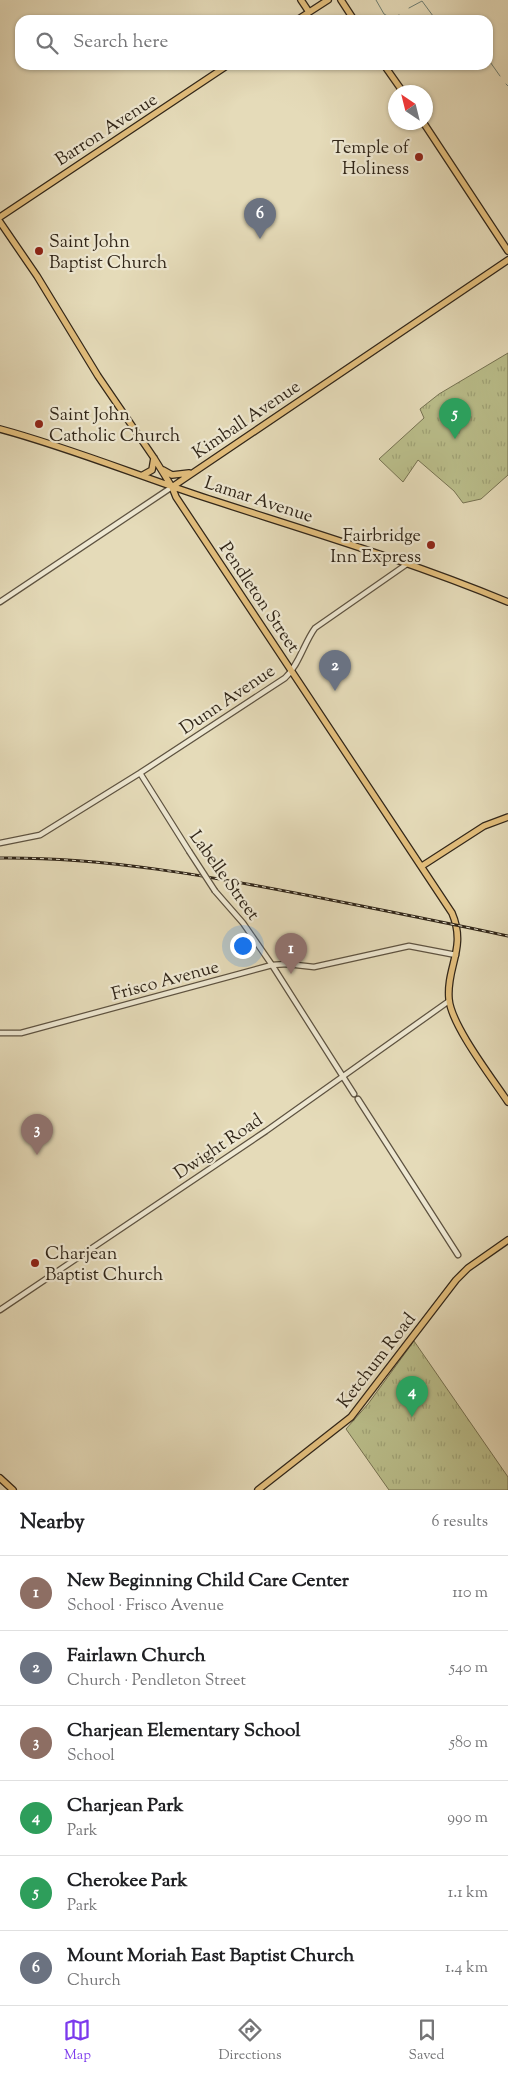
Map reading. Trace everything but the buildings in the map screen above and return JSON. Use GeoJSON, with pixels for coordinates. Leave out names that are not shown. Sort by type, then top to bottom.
{"type":"FeatureCollection","features":[{"type":"Feature","properties":{"kind":"main road"},"geometry":{"type":"LineString","coordinates":[[301,0],[309,12]]}},
{"type":"Feature","properties":{"kind":"main road"},"geometry":{"type":"LineString","coordinates":[[304,15],[328,0]]}},
{"type":"Feature","properties":{"kind":"main road"},"geometry":{"type":"LineString","coordinates":[[341,0],[351,15]]}},
{"type":"Feature","properties":{"kind":"main road","name":"Barron Avenue"},"geometry":{"type":"LineString","coordinates":[[0,217],[220,70]]}},
{"type":"Feature","properties":{"kind":"main road"},"geometry":{"type":"LineString","coordinates":[[388,70],[398,85]]}},
{"type":"Feature","properties":{"kind":"main road"},"geometry":{"type":"LineString","coordinates":[[428,130],[508,250]]}},
{"type":"Feature","properties":{"kind":"main road","name":"Pendleton Street"},"geometry":{"type":"LineString","coordinates":[[0,222],[35,273],[98,376],[160,467],[176,497],[452,913],[456,922],[458,938],[448,988],[449,1001],[456,1023],[508,1102]]}},
{"type":"Feature","properties":{"kind":"main road","name":"Kimball Avenue"},"geometry":{"type":"LineString","coordinates":[[172,487],[508,260]]}},
{"type":"Feature","properties":{"kind":"main road","name":"Lamar Avenue"},"geometry":{"type":"LineString","coordinates":[[0,429],[42,441],[143,475],[172,487],[407,564],[508,602]]}},
{"type":"Feature","properties":{"kind":"main road"},"geometry":{"type":"LineString","coordinates":[[143,475],[152,470],[154,458]]}},
{"type":"Feature","properties":{"kind":"main road"},"geometry":{"type":"LineString","coordinates":[[160,467],[172,475],[194,472]]}},
{"type":"Feature","properties":{"kind":"main road"},"geometry":{"type":"LineString","coordinates":[[422,866],[484,826],[508,817]]}},
{"type":"Feature","properties":{"kind":"main road","name":"Ketchum Road"},"geometry":{"type":"LineString","coordinates":[[258,1490],[352,1416],[456,1280],[468,1268],[508,1240]]}},
{"type":"Feature","properties":{"kind":"main road"},"geometry":{"type":"LineString","coordinates":[[0,1478],[13,1490]]}},
{"type":"Feature","properties":{"kind":"street","name":"Kimball Avenue"},"geometry":{"type":"LineString","coordinates":[[0,602],[172,487]]}},
{"type":"Feature","properties":{"kind":"street","name":"Dunn Avenue"},"geometry":{"type":"LineString","coordinates":[[0,843],[40,835],[140,773],[285,678],[292,671],[307,639],[315,628],[407,564]]}},
{"type":"Feature","properties":{"kind":"street","name":"Labelle Street"},"geometry":{"type":"LineString","coordinates":[[140,773],[224,904],[243,923],[272,965],[354,1094]]}},
{"type":"Feature","properties":{"kind":"street","name":"Frisco Avenue"},"geometry":{"type":"LineString","coordinates":[[0,1033],[21,1033],[272,965],[287,964],[314,967],[409,946],[456,955]]}},
{"type":"Feature","properties":{"kind":"street","name":"Dwight Road"},"geometry":{"type":"LineString","coordinates":[[0,1310],[344,1077],[449,1001]]}},
{"type":"Feature","properties":{"kind":"street"},"geometry":{"type":"LineString","coordinates":[[358,1098],[458,1255]]}},
{"type":"Feature","properties":{"kind":"green space"},"geometry":{"type":"Polygon","coordinates":[[[508,353],[508,475],[481,499],[463,503],[454,491],[418,460],[403,482],[379,459],[424,418],[420,409],[439,394],[508,353]]]}},
{"type":"Feature","properties":{"kind":"green space"},"geometry":{"type":"Polygon","coordinates":[[[414,1341],[508,1477],[508,1490],[389,1490],[346,1429],[368,1404],[414,1341]]]}},
{"type":"Feature","properties":{"kind":"waterway"},"geometry":{"type":"LineString","coordinates":[[376,0],[386,15]]}},
{"type":"Feature","properties":{"kind":"waterway"},"geometry":{"type":"LineString","coordinates":[[409,8],[422,1],[432,15]]}},
{"type":"Feature","properties":{"kind":"waterway"},"geometry":{"type":"LineString","coordinates":[[493,66],[500,76]]}},
{"type":"Feature","properties":{"kind":"railway"},"geometry":{"type":"LineString","coordinates":[[0,858],[78,861],[156,869],[234,881],[508,936]]}},
{"type":"Feature","properties":{"kind":"place","name":"Temple of Holiness"},"geometry":{"type":"Point","coordinates":[419,157]}},
{"type":"Feature","properties":{"kind":"place","name":"Mount Moriah East Baptist Church"},"geometry":{"type":"Point","coordinates":[260,239]}},
{"type":"Feature","properties":{"kind":"place","name":"Saint John Baptist Church"},"geometry":{"type":"Point","coordinates":[39,251]}},
{"type":"Feature","properties":{"kind":"place","name":"Saint John Catholic Church"},"geometry":{"type":"Point","coordinates":[39,424]}},
{"type":"Feature","properties":{"kind":"place","name":"Cherokee Park"},"geometry":{"type":"Point","coordinates":[455,439]}},
{"type":"Feature","properties":{"kind":"place","name":"Fairbridge Inn Express"},"geometry":{"type":"Point","coordinates":[431,545]}},
{"type":"Feature","properties":{"kind":"place","name":"Fairlawn Church"},"geometry":{"type":"Point","coordinates":[335,691]}},
{"type":"Feature","properties":{"kind":"place","name":"New Beginning Child Care Center"},"geometry":{"type":"Point","coordinates":[291,974]}},
{"type":"Feature","properties":{"kind":"place","name":"Charjean Elementary School"},"geometry":{"type":"Point","coordinates":[37,1155]}},
{"type":"Feature","properties":{"kind":"place","name":"Charjean Baptist Church"},"geometry":{"type":"Point","coordinates":[35,1263]}},
{"type":"Feature","properties":{"kind":"place","name":"Charjean Park"},"geometry":{"type":"Point","coordinates":[412,1417]}}]}
